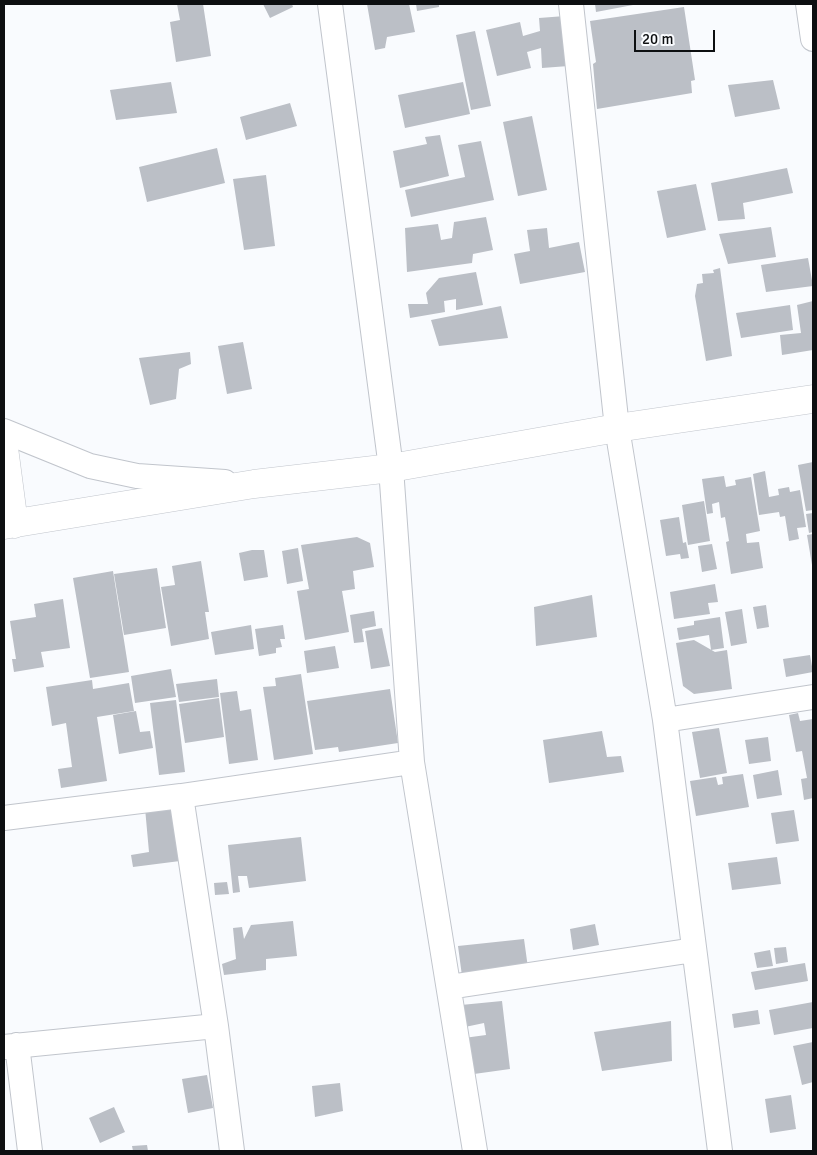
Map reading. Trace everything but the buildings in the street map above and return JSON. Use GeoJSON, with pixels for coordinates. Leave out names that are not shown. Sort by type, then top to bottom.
{"type":"FeatureCollection","features":[{"type":"Feature","properties":{"kind":"street"},"geometry":{"type":"LineString","coordinates":[[330,4],[391,468],[412,762],[475,1151]]}},
{"type":"Feature","properties":{"kind":"street"},"geometry":{"type":"LineString","coordinates":[[571,4],[616,428],[665,720],[720,1151]]}},
{"type":"Feature","properties":{"kind":"street"},"geometry":{"type":"LineString","coordinates":[[808,4],[813,39]]}},
{"type":"Feature","properties":{"kind":"street"},"geometry":{"type":"LineString","coordinates":[[4,448],[9,524],[254,484],[391,468],[616,428],[813,399]]}},
{"type":"Feature","properties":{"kind":"street"},"geometry":{"type":"LineString","coordinates":[[4,430],[90,466],[137,476],[254,484]]}},
{"type":"Feature","properties":{"kind":"street"},"geometry":{"type":"LineString","coordinates":[[665,720],[813,697]]}},
{"type":"Feature","properties":{"kind":"street"},"geometry":{"type":"LineString","coordinates":[[4,818],[181,796],[412,762]]}},
{"type":"Feature","properties":{"kind":"street"},"geometry":{"type":"LineString","coordinates":[[181,796],[216,1026],[232,1151]]}},
{"type":"Feature","properties":{"kind":"street"},"geometry":{"type":"LineString","coordinates":[[449,988],[694,950]]}},
{"type":"Feature","properties":{"kind":"street"},"geometry":{"type":"LineString","coordinates":[[30,1151],[10,1046],[216,1026]]}}]}
